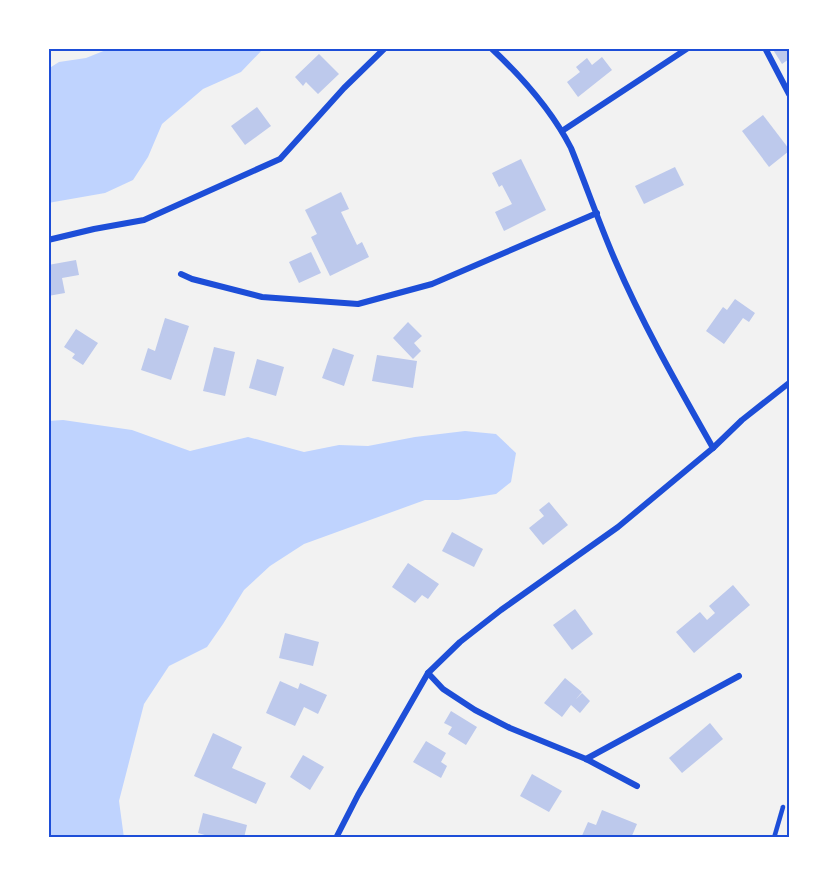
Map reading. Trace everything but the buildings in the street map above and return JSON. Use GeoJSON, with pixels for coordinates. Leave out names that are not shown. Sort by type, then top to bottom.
{"type":"FeatureCollection","features":[{"type":"Feature","properties":{"kind":"street"},"geometry":{"type":"LineString","coordinates":[[48,240],[144,220],[279,159],[385,48]]}},
{"type":"Feature","properties":{"kind":"street"},"geometry":{"type":"LineString","coordinates":[[491,48],[526,85],[562,131],[571,148],[615,259],[686,402],[713,448]]}},
{"type":"Feature","properties":{"kind":"street"},"geometry":{"type":"LineString","coordinates":[[562,131],[688,48]]}},
{"type":"Feature","properties":{"kind":"street"},"geometry":{"type":"LineString","coordinates":[[765,48],[789,94]]}},
{"type":"Feature","properties":{"kind":"street"},"geometry":{"type":"LineString","coordinates":[[181,274],[192,279],[262,297],[358,304],[432,284],[597,213]]}},
{"type":"Feature","properties":{"kind":"street"},"geometry":{"type":"LineString","coordinates":[[336,838],[428,673],[460,642],[501,610],[618,528],[713,448],[742,420],[789,383]]}},
{"type":"Feature","properties":{"kind":"street"},"geometry":{"type":"LineString","coordinates":[[428,673],[443,689],[475,710],[510,728],[586,759],[637,786]]}},
{"type":"Feature","properties":{"kind":"street"},"geometry":{"type":"LineString","coordinates":[[586,759],[739,676]]}},
{"type":"Feature","properties":{"kind":"lane"},"geometry":{"type":"LineString","coordinates":[[774,838],[783,807]]}},
{"type":"Feature","properties":{"kind":"water"},"geometry":{"type":"Polygon","coordinates":[[[111,48],[264,48],[241,72],[203,89],[162,124],[148,157],[133,180],[105,193],[48,203],[48,69],[59,62],[86,58],[111,48]]]}},
{"type":"Feature","properties":{"kind":"water"},"geometry":{"type":"Polygon","coordinates":[[[63,420],[132,430],[190,451],[248,437],[304,452],[339,445],[368,446],[465,431],[496,434],[516,453],[511,482],[496,494],[458,500],[425,500],[304,544],[270,566],[244,590],[207,647],[169,666],[144,704],[119,801],[124,838],[48,838],[48,421],[63,420]]]}}]}
